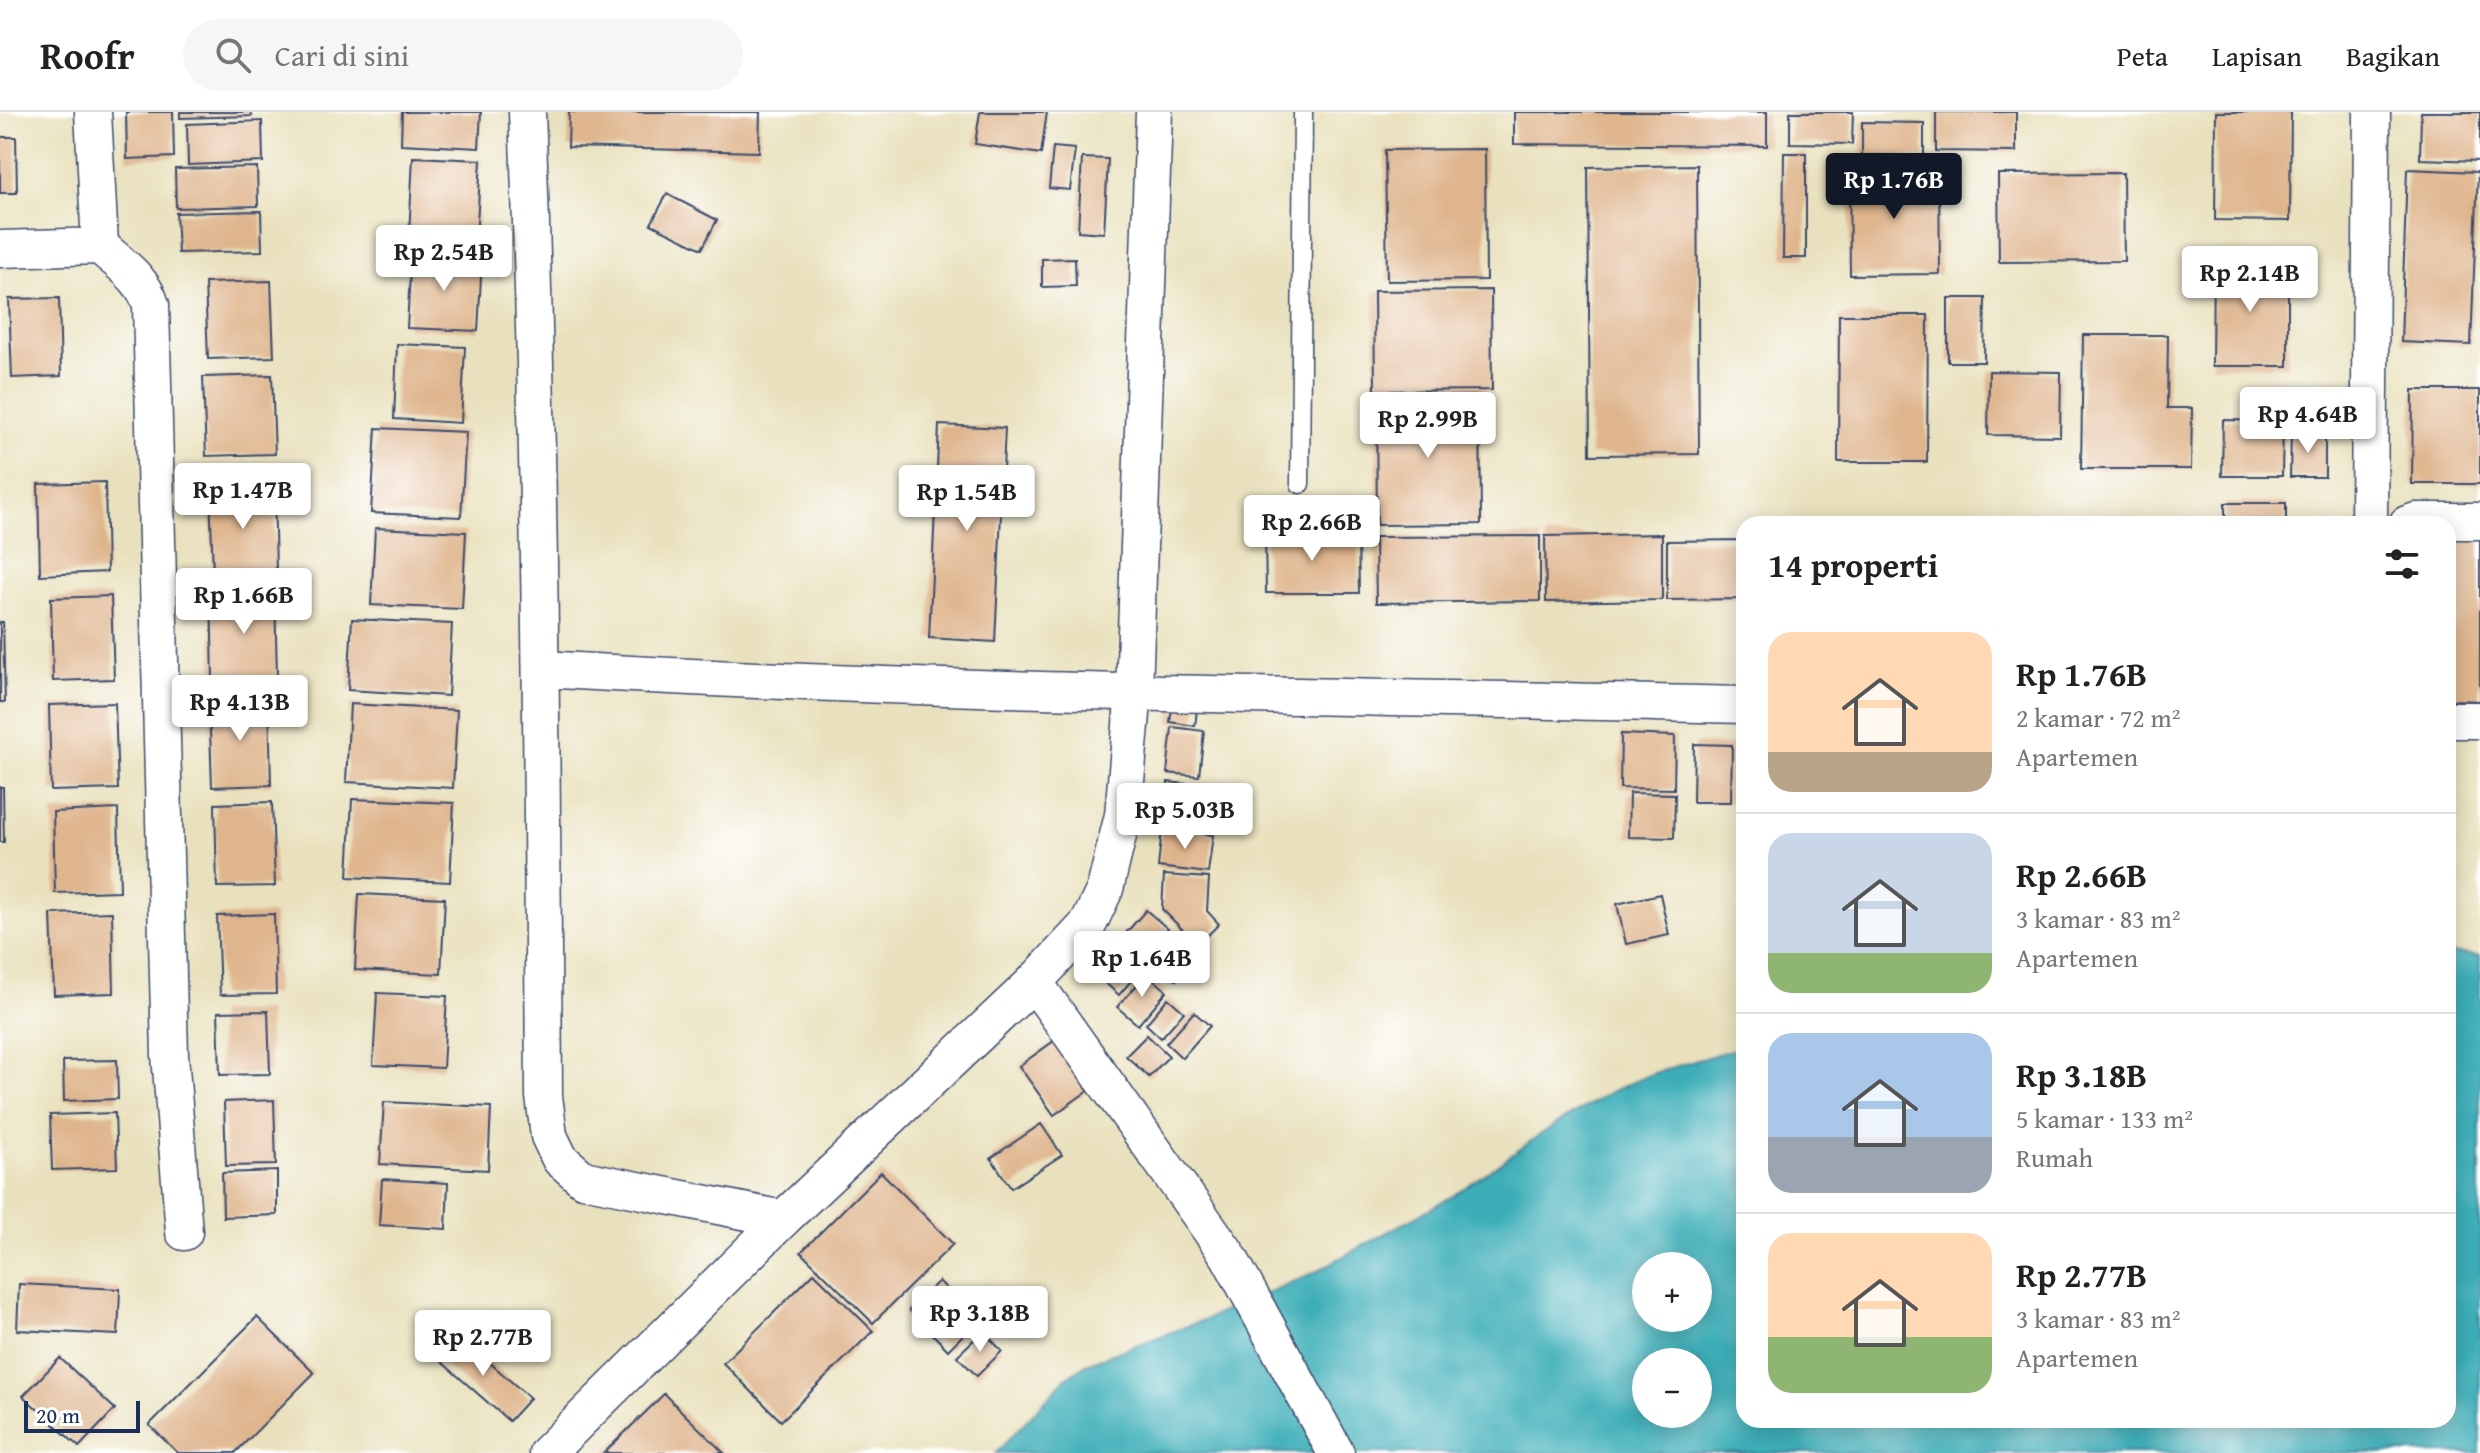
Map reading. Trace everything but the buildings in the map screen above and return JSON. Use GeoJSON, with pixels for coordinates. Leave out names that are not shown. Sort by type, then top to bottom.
{"type":"FeatureCollection","features":[{"type":"Feature","properties":{"kind":"street"},"geometry":{"type":"LineString","coordinates":[[93,112],[100,246]]}},
{"type":"Feature","properties":{"kind":"street"},"geometry":{"type":"LineString","coordinates":[[527,112],[534,275],[536,503],[542,669],[544,1096],[549,1136],[560,1159],[583,1179],[783,1219]]}},
{"type":"Feature","properties":{"kind":"street"},"geometry":{"type":"LineString","coordinates":[[547,1453],[783,1219],[1034,982],[1089,923],[1105,889],[1123,815],[1134,691],[1154,112]]}},
{"type":"Feature","properties":{"kind":"street"},"geometry":{"type":"LineString","coordinates":[[2369,516],[2372,112]]}},
{"type":"Feature","properties":{"kind":"street"},"geometry":{"type":"LineString","coordinates":[[0,249],[100,246],[139,280],[146,289],[151,305],[170,1055],[184,1232]]}},
{"type":"Feature","properties":{"kind":"street"},"geometry":{"type":"LineString","coordinates":[[2456,521],[2480,521]]}},
{"type":"Feature","properties":{"kind":"street"},"geometry":{"type":"LineString","coordinates":[[542,669],[721,680],[1736,705]]}},
{"type":"Feature","properties":{"kind":"street"},"geometry":{"type":"LineString","coordinates":[[2456,720],[2480,720]]}},
{"type":"Feature","properties":{"kind":"street"},"geometry":{"type":"LineString","coordinates":[[1034,982],[1228,1255],[1336,1453]]}},
{"type":"Feature","properties":{"kind":"lane"},"geometry":{"type":"LineString","coordinates":[[1300,484],[1303,112]]}},
{"type":"Feature","properties":{"kind":"water"},"geometry":{"type":"Polygon","coordinates":[[[2456,954],[2480,956],[2480,1453],[996,1453],[1067,1377],[1086,1364],[1209,1318],[1315,1272],[1453,1196],[1544,1132],[1610,1092],[1654,1073],[1736,1048],[1736,1428],[2456,1428],[2456,954]]]}}]}
